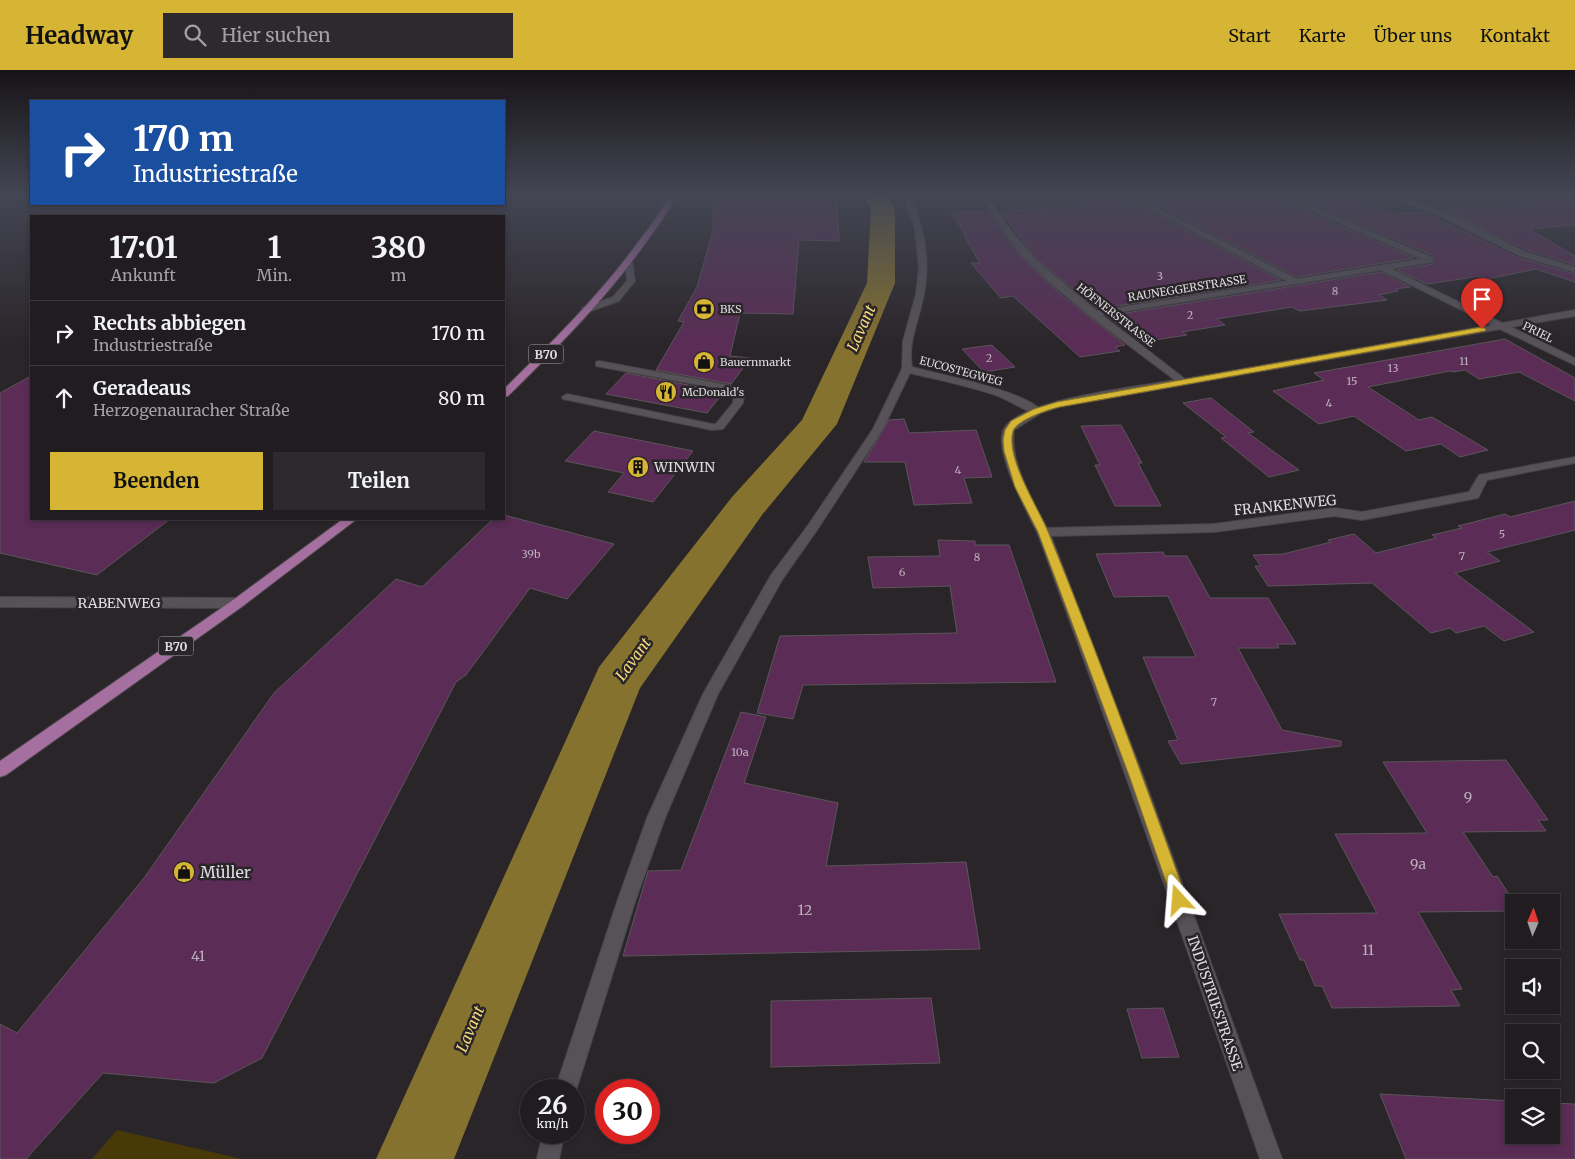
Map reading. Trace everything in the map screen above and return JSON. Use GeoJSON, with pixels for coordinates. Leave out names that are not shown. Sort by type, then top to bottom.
{"type":"FeatureCollection","features":[{"type":"Feature","properties":{"kind":"main road","name":"B70"},"geometry":{"type":"LineString","coordinates":[[505,393],[558,342],[628,262],[641,244]]}},
{"type":"Feature","properties":{"kind":"main road","name":"B70"},"geometry":{"type":"LineString","coordinates":[[0,770],[238,602],[349,520]]}},
{"type":"Feature","properties":{"kind":"street","name":"EUCOSTEGWEG"},"geometry":{"type":"LineString","coordinates":[[922,244],[924,250],[920,294],[908,332],[904,356],[907,369],[1025,402],[1037,411]]}},
{"type":"Feature","properties":{"kind":"street","name":"HÖFNERSTRASSE"},"geometry":{"type":"LineString","coordinates":[[1019,244],[1034,262],[1095,314],[1183,382]]}},
{"type":"Feature","properties":{"kind":"street"},"geometry":{"type":"LineString","coordinates":[[1222,244],[1296,282]]}},
{"type":"Feature","properties":{"kind":"street","name":"RAUNEGGERSTRASSE"},"geometry":{"type":"LineString","coordinates":[[1095,314],[1430,260],[1393,244]]}},
{"type":"Feature","properties":{"kind":"street"},"geometry":{"type":"LineString","coordinates":[[1502,244],[1523,254],[1575,270]]}},
{"type":"Feature","properties":{"kind":"street"},"geometry":{"type":"LineString","coordinates":[[585,310],[616,300],[631,281],[628,262]]}},
{"type":"Feature","properties":{"kind":"street","name":"PRIEL"},"geometry":{"type":"LineString","coordinates":[[1383,268],[1575,362]]}},
{"type":"Feature","properties":{"kind":"street","name":"INDUSTRIESTRASSE"},"geometry":{"type":"LineString","coordinates":[[1271,1159],[1136,778],[1043,532],[1020,487],[1007,440],[1009,430],[1014,423],[1037,411],[1057,404],[1575,313]]}},
{"type":"Feature","properties":{"kind":"street"},"geometry":{"type":"LineString","coordinates":[[570,1079],[626,902],[656,818],[711,694],[776,578],[813,527],[878,429],[907,369]]}},
{"type":"Feature","properties":{"kind":"street"},"geometry":{"type":"LineString","coordinates":[[567,397],[712,427]]}},
{"type":"Feature","properties":{"kind":"street","name":"FRANKENWEG"},"geometry":{"type":"LineString","coordinates":[[1043,532],[1214,528],[1334,512],[1362,516],[1474,495],[1483,477],[1575,460]]}},
{"type":"Feature","properties":{"kind":"street","name":"RABENWEG"},"geometry":{"type":"LineString","coordinates":[[0,602],[238,602]]}},
{"type":"Feature","properties":{"kind":"street"},"geometry":{"type":"LineString","coordinates":[[548,1159],[551,1144]]}},
{"type":"Feature","properties":{"kind":"lane"},"geometry":{"type":"LineString","coordinates":[[599,364],[729,388],[738,395],[738,403],[719,427],[712,427]]}},
{"type":"Feature","properties":{"kind":"shaded area"},"geometry":{"type":"Polygon","coordinates":[[[117,1130],[242,1159],[92,1159],[117,1130]]]}},
{"type":"Feature","properties":{"kind":"building"},"geometry":{"type":"Polygon","coordinates":[[[709,244],[799,244],[793,314],[740,313],[730,356],[751,358],[731,384],[656,370],[684,322],[678,321],[697,287],[709,244]]]}},
{"type":"Feature","properties":{"kind":"building"},"geometry":{"type":"Polygon","coordinates":[[[969,244],[1010,244],[1030,266],[1064,297],[1125,345],[1115,347],[1120,351],[1080,357],[1013,296],[1001,298],[971,263],[980,263],[969,244]]]}},
{"type":"Feature","properties":{"kind":"building"},"geometry":{"type":"Polygon","coordinates":[[[1025,244],[1212,244],[1281,280],[1098,309],[1037,259],[1025,244]]]}},
{"type":"Feature","properties":{"kind":"building"},"geometry":{"type":"Polygon","coordinates":[[[1232,244],[1381,244],[1414,258],[1297,277],[1232,244]]]}},
{"type":"Feature","properties":{"kind":"building"},"geometry":{"type":"Polygon","coordinates":[[[1405,244],[1489,244],[1519,258],[1575,274],[1575,282],[1536,269],[1488,279],[1481,276],[1427,284],[1397,270],[1433,264],[1434,256],[1405,244]]]}},
{"type":"Feature","properties":{"kind":"building"},"geometry":{"type":"Polygon","coordinates":[[[1514,244],[1554,244],[1575,256],[1575,265],[1527,250],[1514,244]]]}},
{"type":"Feature","properties":{"kind":"building"},"geometry":{"type":"Polygon","coordinates":[[[1381,272],[1410,287],[1395,289],[1398,291],[1379,295],[1387,300],[1300,311],[1292,307],[1217,319],[1225,325],[1182,332],[1187,335],[1141,342],[1107,316],[1381,272]]]}},
{"type":"Feature","properties":{"kind":"building"},"geometry":{"type":"Polygon","coordinates":[[[1505,339],[1575,378],[1575,401],[1519,372],[1479,379],[1465,370],[1450,371],[1368,387],[1419,420],[1432,417],[1488,450],[1460,457],[1441,444],[1406,451],[1354,416],[1319,424],[1273,391],[1324,380],[1314,373],[1505,339]]]}},
{"type":"Feature","properties":{"kind":"building"},"geometry":{"type":"Polygon","coordinates":[[[992,345],[1015,367],[984,372],[962,349],[992,345]]]}},
{"type":"Feature","properties":{"kind":"building","name":"McDonald's"},"geometry":{"type":"Polygon","coordinates":[[[626,373],[724,392],[707,413],[606,394],[626,373]]]}},
{"type":"Feature","properties":{"kind":"building"},"geometry":{"type":"Polygon","coordinates":[[[30,377],[30,520],[169,520],[97,575],[0,553],[0,393],[30,377]]]}},
{"type":"Feature","properties":{"kind":"building"},"geometry":{"type":"Polygon","coordinates":[[[1211,398],[1254,432],[1248,433],[1299,470],[1269,477],[1221,438],[1226,437],[1183,403],[1211,398]]]}},
{"type":"Feature","properties":{"kind":"building"},"geometry":{"type":"Polygon","coordinates":[[[904,419],[909,433],[976,430],[992,477],[964,478],[972,503],[914,505],[905,462],[864,462],[889,420],[904,419]]]}},
{"type":"Feature","properties":{"kind":"building"},"geometry":{"type":"Polygon","coordinates":[[[1121,425],[1142,463],[1138,463],[1161,506],[1115,506],[1095,465],[1100,465],[1081,426],[1121,425]]]}},
{"type":"Feature","properties":{"kind":"building","name":"WINWIN"},"geometry":{"type":"Polygon","coordinates":[[[594,431],[693,451],[653,502],[608,492],[624,473],[565,461],[594,431]]]}},
{"type":"Feature","properties":{"kind":"building"},"geometry":{"type":"Polygon","coordinates":[[[1575,501],[1575,530],[1487,552],[1500,561],[1455,573],[1534,632],[1504,641],[1484,626],[1456,633],[1450,628],[1431,633],[1372,583],[1268,586],[1255,566],[1261,566],[1253,555],[1283,554],[1354,534],[1376,553],[1436,538],[1432,535],[1462,528],[1458,526],[1505,514],[1510,517],[1575,501]]]}},
{"type":"Feature","properties":{"kind":"building"},"geometry":{"type":"Polygon","coordinates":[[[505,515],[614,544],[567,599],[530,588],[466,675],[456,682],[262,1058],[214,1083],[103,1073],[26,1159],[0,1159],[0,1024],[17,1033],[144,878],[274,693],[396,579],[422,587],[492,520],[505,520],[505,515]]]}},
{"type":"Feature","properties":{"kind":"building"},"geometry":{"type":"Polygon","coordinates":[[[938,540],[975,541],[975,545],[1009,545],[1056,682],[803,685],[793,719],[757,713],[780,636],[957,633],[950,586],[873,588],[868,557],[940,556],[938,540]]]}},
{"type":"Feature","properties":{"kind":"building"},"geometry":{"type":"Polygon","coordinates":[[[1163,552],[1165,556],[1187,556],[1210,598],[1268,598],[1296,644],[1277,644],[1279,648],[1238,648],[1282,730],[1341,741],[1341,746],[1181,764],[1168,741],[1178,740],[1143,657],[1196,657],[1168,596],[1114,597],[1096,554],[1163,552]]]}},
{"type":"Feature","properties":{"kind":"building"},"geometry":{"type":"Polygon","coordinates":[[[741,712],[766,717],[744,783],[838,803],[826,866],[966,862],[980,949],[623,956],[648,871],[681,870],[741,712]]]}},
{"type":"Feature","properties":{"kind":"building"},"geometry":{"type":"Polygon","coordinates":[[[1506,760],[1548,820],[1538,820],[1546,831],[1463,832],[1493,877],[1497,876],[1509,894],[1505,894],[1505,911],[1418,912],[1462,989],[1451,990],[1460,1006],[1332,1008],[1322,986],[1315,986],[1304,960],[1300,960],[1279,914],[1377,913],[1335,834],[1427,833],[1383,762],[1506,760]]]}},
{"type":"Feature","properties":{"kind":"building"},"geometry":{"type":"Polygon","coordinates":[[[931,998],[940,1063],[771,1067],[771,1001],[931,998]]]}},
{"type":"Feature","properties":{"kind":"building"},"geometry":{"type":"Polygon","coordinates":[[[1163,1008],[1179,1057],[1142,1058],[1127,1009],[1163,1008]]]}},
{"type":"Feature","properties":{"kind":"building"},"geometry":{"type":"Polygon","coordinates":[[[1380,1094],[1505,1101],[1505,1144],[1560,1144],[1560,1103],[1575,1104],[1575,1159],[1406,1159],[1380,1094]]]}},
{"type":"Feature","properties":{"kind":"waterway","name":"Lavant"},"geometry":{"type":"LineString","coordinates":[[415,1159],[617,681],[747,506],[819,424],[881,283],[882,244]]}},
{"type":"Feature","properties":{"kind":"place","name":"BKS"},"geometry":{"type":"Point","coordinates":[704,309]}},
{"type":"Feature","properties":{"kind":"place","name":"Bauernmarkt"},"geometry":{"type":"Point","coordinates":[704,362]}},
{"type":"Feature","properties":{"kind":"place","name":"McDonald's"},"geometry":{"type":"Point","coordinates":[666,392]}},
{"type":"Feature","properties":{"kind":"place","name":"WINWIN"},"geometry":{"type":"Point","coordinates":[638,467]}},
{"type":"Feature","properties":{"kind":"place","name":"Müller"},"geometry":{"type":"Point","coordinates":[184,872]}},
{"type":"Feature","properties":{"kind":"route"},"geometry":{"type":"LineString","coordinates":[[1179,900],[1136,778],[1043,532],[1020,487],[1009,451],[1007,440],[1009,430],[1014,423],[1037,411],[1057,404],[1482,329]]}}]}
